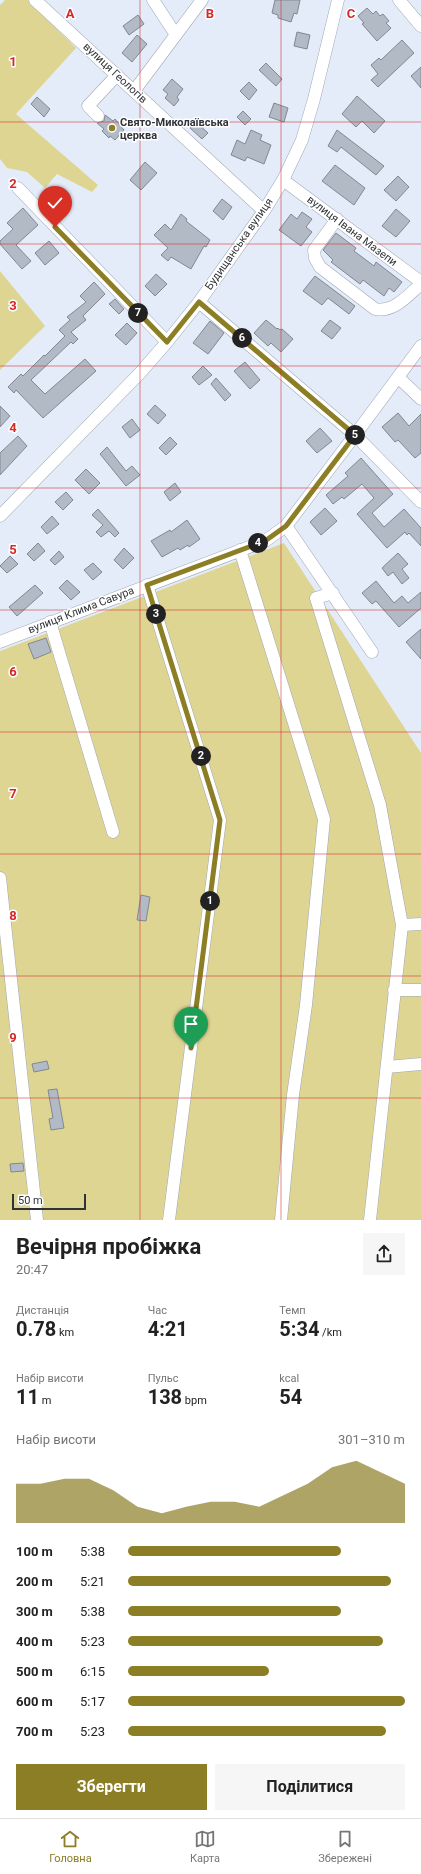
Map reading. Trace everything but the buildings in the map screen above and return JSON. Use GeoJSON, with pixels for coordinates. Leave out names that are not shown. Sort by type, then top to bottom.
{"type":"FeatureCollection","features":[{"type":"Feature","properties":{"kind":"street","name":"вулиця Геологів"},"geometry":{"type":"LineString","coordinates":[[35,0],[264,211]]}},
{"type":"Feature","properties":{"kind":"street"},"geometry":{"type":"LineString","coordinates":[[153,0],[176,35]]}},
{"type":"Feature","properties":{"kind":"street"},"geometry":{"type":"LineString","coordinates":[[134,91],[202,0]]}},
{"type":"Feature","properties":{"kind":"street","name":"Будищанська вулиця"},"geometry":{"type":"LineString","coordinates":[[0,516],[140,373],[167,342],[199,302],[264,211],[283,180],[302,140],[314,99],[338,0]]}},
{"type":"Feature","properties":{"kind":"street"},"geometry":{"type":"LineString","coordinates":[[399,0],[421,26]]}},
{"type":"Feature","properties":{"kind":"street"},"geometry":{"type":"LineString","coordinates":[[98,116],[88,106],[117,75]]}},
{"type":"Feature","properties":{"kind":"street","name":"вулиця Івана Мазепи"},"geometry":{"type":"LineString","coordinates":[[283,180],[421,283]]}},
{"type":"Feature","properties":{"kind":"street"},"geometry":{"type":"LineString","coordinates":[[18,188],[167,342]]}},
{"type":"Feature","properties":{"kind":"street"},"geometry":{"type":"LineString","coordinates":[[337,219],[314,250],[314,258],[320,266],[375,310],[384,311],[394,307],[421,283]]}},
{"type":"Feature","properties":{"kind":"street"},"geometry":{"type":"LineString","coordinates":[[199,302],[355,435],[421,502]]}},
{"type":"Feature","properties":{"kind":"street","name":"вулиця Клима Савура"},"geometry":{"type":"LineString","coordinates":[[0,642],[265,541],[286,526],[421,346]]}},
{"type":"Feature","properties":{"kind":"street"},"geometry":{"type":"LineString","coordinates":[[398,377],[421,399]]}},
{"type":"Feature","properties":{"kind":"street"},"geometry":{"type":"LineString","coordinates":[[286,526],[372,652]]}},
{"type":"Feature","properties":{"kind":"street"},"geometry":{"type":"LineString","coordinates":[[240,550],[324,819],[306,1005],[293,1095],[281,1220]]}},
{"type":"Feature","properties":{"kind":"street"},"geometry":{"type":"LineString","coordinates":[[147,585],[220,820],[169,1220]]}},
{"type":"Feature","properties":{"kind":"street"},"geometry":{"type":"LineString","coordinates":[[333,593],[316,598],[380,805],[402,925],[370,1220]]}},
{"type":"Feature","properties":{"kind":"street"},"geometry":{"type":"LineString","coordinates":[[50,622],[113,832]]}},
{"type":"Feature","properties":{"kind":"street"},"geometry":{"type":"LineString","coordinates":[[0,878],[37,1220]]}},
{"type":"Feature","properties":{"kind":"street"},"geometry":{"type":"LineString","coordinates":[[402,925],[421,924]]}},
{"type":"Feature","properties":{"kind":"street"},"geometry":{"type":"LineString","coordinates":[[394,990],[421,990]]}},
{"type":"Feature","properties":{"kind":"street"},"geometry":{"type":"LineString","coordinates":[[387,1067],[421,1064]]}},
{"type":"Feature","properties":{"kind":"shaded area"},"geometry":{"type":"Polygon","coordinates":[[[5,0],[28,0],[76,48],[16,114],[98,185],[92,192],[57,174],[45,188],[27,172],[7,168],[0,159],[0,5],[5,0]]]}},
{"type":"Feature","properties":{"kind":"shaded area"},"geometry":{"type":"Polygon","coordinates":[[[0,271],[45,326],[0,370],[0,271]]]}},
{"type":"Feature","properties":{"kind":"shaded area"},"geometry":{"type":"Polygon","coordinates":[[[284,543],[421,753],[421,1220],[0,1220],[0,651],[284,543]]]}},
{"type":"Feature","properties":{"kind":"place","name":"Свято-Миколаївська церква"},"geometry":{"type":"Point","coordinates":[112,128]}},
{"type":"Feature","properties":{"kind":"route"},"geometry":{"type":"LineString","coordinates":[[55,227],[167,342],[199,302],[355,435],[286,526],[265,541],[147,585],[220,820],[191,1048]]}}]}
